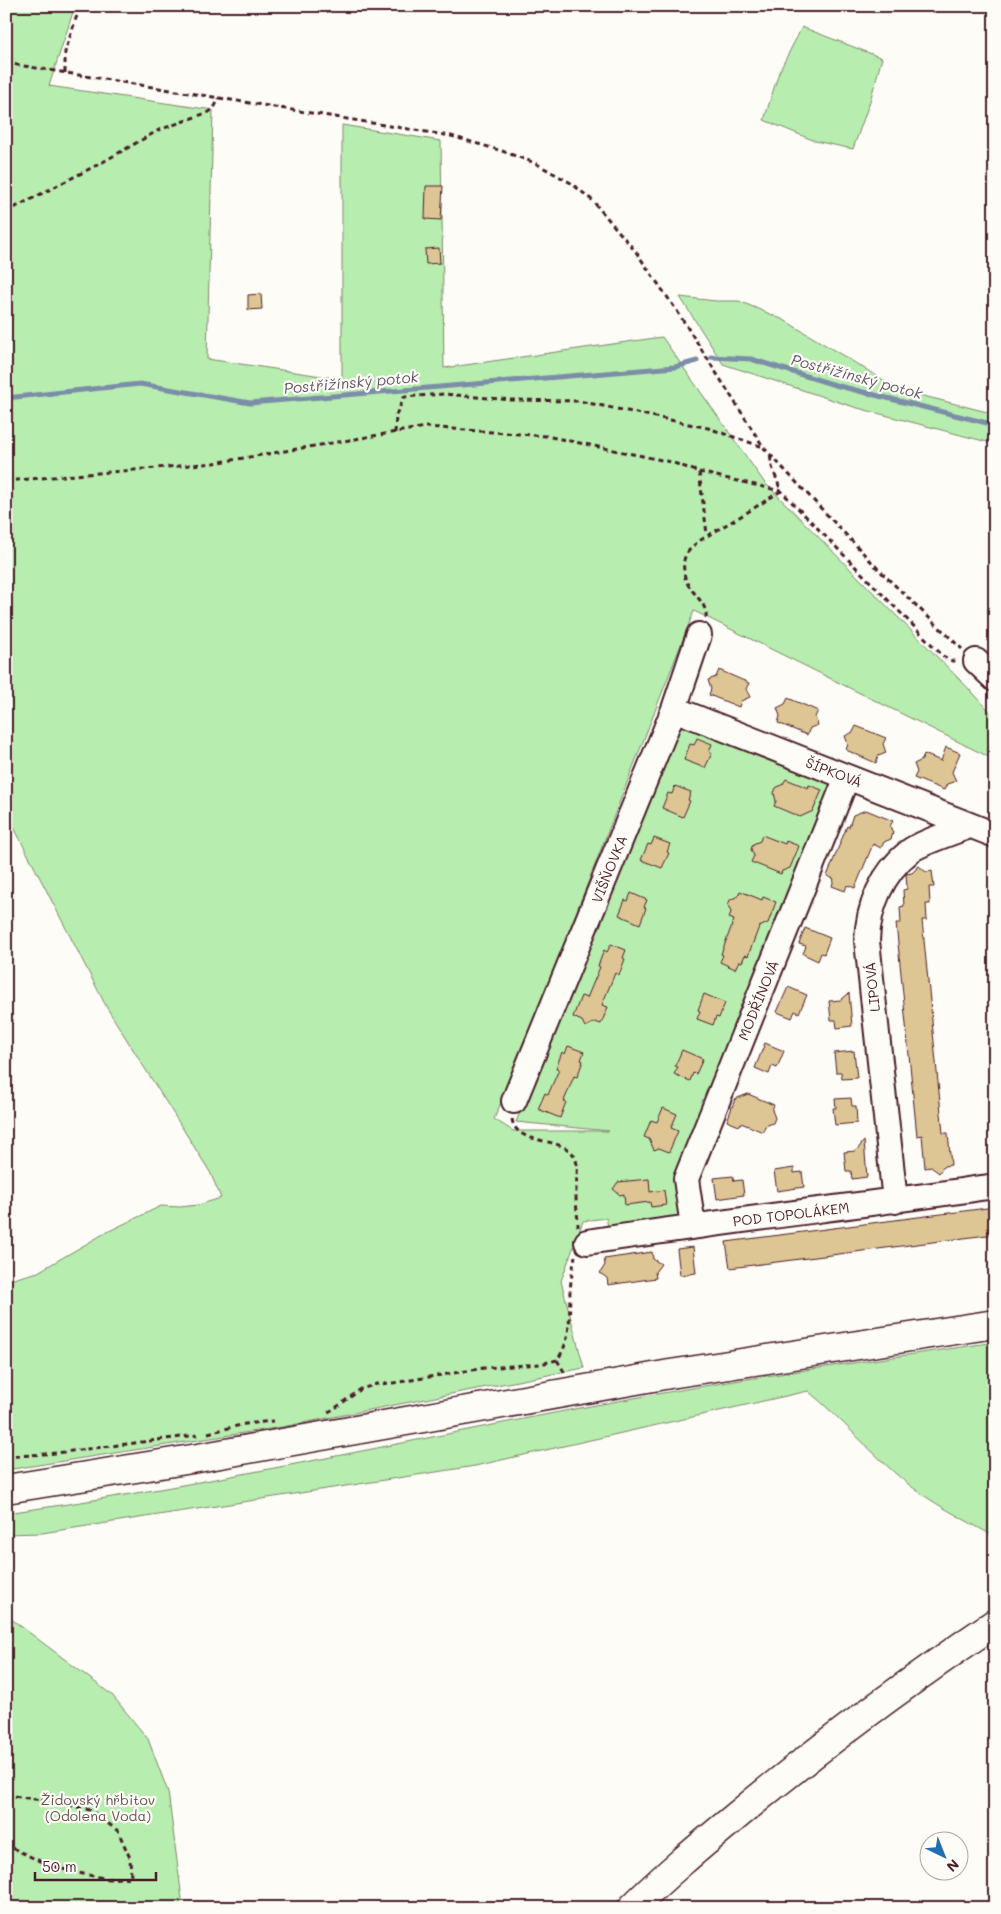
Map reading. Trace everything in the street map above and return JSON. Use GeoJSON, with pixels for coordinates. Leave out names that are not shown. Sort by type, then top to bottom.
{"type":"FeatureCollection","features":[{"type":"Feature","properties":{"kind":"main road"},"geometry":{"type":"LineString","coordinates":[[6,1489],[227,1453],[670,1374],[995,1324]]}},
{"type":"Feature","properties":{"kind":"main road"},"geometry":{"type":"LineString","coordinates":[[632,1908],[696,1850],[826,1743],[880,1702],[995,1623]]}},
{"type":"Feature","properties":{"kind":"street","name":"VIŠŇOVKA"},"geometry":{"type":"LineString","coordinates":[[514,1101],[674,709],[699,635]]}},
{"type":"Feature","properties":{"kind":"street"},"geometry":{"type":"LineString","coordinates":[[976,661],[995,679]]}},
{"type":"Feature","properties":{"kind":"street","name":"ŠÍPKOVÁ"},"geometry":{"type":"LineString","coordinates":[[674,709],[995,835]]}},
{"type":"Feature","properties":{"kind":"street","name":"MODŘÍNOVÁ"},"geometry":{"type":"LineString","coordinates":[[693,1226],[686,1179],[847,777]]}},
{"type":"Feature","properties":{"kind":"street","name":"LIPOVÁ"},"geometry":{"type":"LineString","coordinates":[[895,1201],[867,928],[876,893],[889,872],[910,850],[970,826]]}},
{"type":"Feature","properties":{"kind":"street","name":"POD TOPOLÁKEM"},"geometry":{"type":"LineString","coordinates":[[580,1244],[693,1226],[895,1201],[995,1186]]}},
{"type":"Feature","properties":{"kind":"path"},"geometry":{"type":"LineString","coordinates":[[65,73],[65,52],[80,6]]}},
{"type":"Feature","properties":{"kind":"path"},"geometry":{"type":"LineString","coordinates":[[6,63],[450,136],[535,163],[571,183],[605,213],[636,252],[677,311],[764,448],[883,574],[976,661]]}},
{"type":"Feature","properties":{"kind":"path"},"geometry":{"type":"LineString","coordinates":[[6,212],[159,130],[209,112],[214,108],[220,97]]}},
{"type":"Feature","properties":{"kind":"path"},"geometry":{"type":"LineString","coordinates":[[395,433],[396,415],[404,397],[444,394],[511,400],[579,401],[708,428],[764,448]]}},
{"type":"Feature","properties":{"kind":"path"},"geometry":{"type":"LineString","coordinates":[[6,481],[214,463],[426,427],[546,436],[671,462],[699,472],[781,491]]}},
{"type":"Feature","properties":{"kind":"path"},"geometry":{"type":"LineString","coordinates":[[770,454],[772,467],[781,491],[943,656],[952,660],[976,661]]}},
{"type":"Feature","properties":{"kind":"path"},"geometry":{"type":"LineString","coordinates":[[699,472],[707,534]]}},
{"type":"Feature","properties":{"kind":"path"},"geometry":{"type":"LineString","coordinates":[[699,635],[706,614],[702,602],[690,587],[686,578],[684,560],[686,554],[707,534],[720,529],[781,491]]}},
{"type":"Feature","properties":{"kind":"path"},"geometry":{"type":"LineString","coordinates":[[325,1413],[334,1409],[362,1389],[376,1384],[393,1384],[484,1368],[540,1364],[557,1360],[562,1354],[569,1329],[570,1290],[580,1244],[576,1199],[576,1160],[573,1153],[568,1150],[516,1130],[512,1121],[514,1101]]}},
{"type":"Feature","properties":{"kind":"path"},"geometry":{"type":"LineString","coordinates":[[6,1457],[66,1452],[201,1434],[246,1424],[274,1421]]}},
{"type":"Feature","properties":{"kind":"path"},"geometry":{"type":"LineString","coordinates":[[6,1795],[56,1802],[90,1810],[118,1831],[130,1858],[131,1877],[108,1879],[74,1872],[48,1864],[6,1845]]}},
{"type":"Feature","properties":{"kind":"green space"},"geometry":{"type":"Polygon","coordinates":[[[6,6],[75,6],[49,86],[213,110],[207,359],[342,379],[342,125],[441,141],[444,368],[662,337],[764,482],[995,717],[995,750],[989,757],[694,611],[494,1119],[513,1131],[609,1131],[516,1122],[676,726],[683,721],[837,779],[677,1168],[683,1210],[678,1218],[609,1231],[606,1218],[583,1221],[561,1281],[584,1368],[282,1427],[6,1470],[6,1281],[38,1272],[105,1233],[161,1206],[180,1207],[198,1205],[221,1198],[210,1172],[107,1008],[6,812],[6,6]]]}},
{"type":"Feature","properties":{"kind":"green space"},"geometry":{"type":"Polygon","coordinates":[[[802,27],[882,58],[870,101],[853,149],[815,141],[764,120],[779,72],[802,27]]]}},
{"type":"Feature","properties":{"kind":"green space"},"geometry":{"type":"Polygon","coordinates":[[[680,297],[716,301],[739,301],[784,320],[900,390],[995,414],[995,444],[854,407],[723,364],[680,297]]]}},
{"type":"Feature","properties":{"kind":"green space"},"geometry":{"type":"Polygon","coordinates":[[[995,1342],[995,1537],[936,1503],[903,1480],[808,1391],[475,1466],[42,1533],[6,1534],[6,1513],[228,1477],[695,1387],[995,1342]]]}},
{"type":"Feature","properties":{"kind":"green space","name":"Židovský hřbitov (Odolena Voda)"},"geometry":{"type":"Polygon","coordinates":[[[6,1615],[112,1695],[148,1739],[168,1792],[182,1899],[178,1908],[6,1908],[6,1615]]]}},
{"type":"Feature","properties":{"kind":"building"},"geometry":{"type":"Polygon","coordinates":[[[426,186],[443,186],[441,220],[425,219],[426,186]]]}},
{"type":"Feature","properties":{"kind":"building"},"geometry":{"type":"Polygon","coordinates":[[[439,248],[440,263],[426,264],[425,249],[439,248]]]}},
{"type":"Feature","properties":{"kind":"building"},"geometry":{"type":"Polygon","coordinates":[[[261,294],[262,309],[248,310],[248,295],[261,294]]]}},
{"type":"Feature","properties":{"kind":"building"},"geometry":{"type":"Polygon","coordinates":[[[719,670],[749,683],[746,689],[750,697],[741,701],[739,707],[709,695],[711,689],[708,680],[716,677],[719,670]]]}},
{"type":"Feature","properties":{"kind":"building"},"geometry":{"type":"Polygon","coordinates":[[[788,698],[818,711],[815,717],[818,725],[810,728],[807,735],[778,723],[780,716],[777,708],[785,704],[788,698]]]}},
{"type":"Feature","properties":{"kind":"building"},"geometry":{"type":"Polygon","coordinates":[[[856,726],[886,738],[883,744],[886,753],[878,756],[876,763],[846,750],[848,744],[845,736],[853,732],[856,726]]]}},
{"type":"Feature","properties":{"kind":"building"},"geometry":{"type":"Polygon","coordinates":[[[697,738],[712,744],[709,752],[712,753],[705,768],[684,760],[690,744],[694,745],[697,738]]]}},
{"type":"Feature","properties":{"kind":"building"},"geometry":{"type":"Polygon","coordinates":[[[946,747],[960,753],[952,772],[956,781],[947,784],[944,790],[914,778],[917,772],[914,764],[922,760],[924,754],[941,761],[946,747]]]}},
{"type":"Feature","properties":{"kind":"building"},"geometry":{"type":"Polygon","coordinates":[[[786,779],[808,788],[809,785],[822,790],[813,811],[800,817],[774,806],[776,788],[783,784],[786,779]]]}},
{"type":"Feature","properties":{"kind":"building"},"geometry":{"type":"Polygon","coordinates":[[[675,786],[691,792],[688,800],[690,801],[683,817],[662,808],[668,793],[672,794],[675,786]]]}},
{"type":"Feature","properties":{"kind":"building"},"geometry":{"type":"Polygon","coordinates":[[[866,810],[893,821],[890,826],[893,833],[891,839],[884,842],[881,848],[873,844],[855,888],[847,885],[845,891],[832,886],[834,879],[827,876],[853,815],[866,810]]]}},
{"type":"Feature","properties":{"kind":"building"},"geometry":{"type":"Polygon","coordinates":[[[762,835],[785,844],[786,841],[799,846],[790,868],[782,871],[781,874],[751,862],[754,856],[751,849],[753,844],[760,841],[762,835]]]}},
{"type":"Feature","properties":{"kind":"building"},"geometry":{"type":"Polygon","coordinates":[[[654,838],[670,844],[667,852],[669,853],[662,868],[641,860],[648,844],[651,845],[654,838]]]}},
{"type":"Feature","properties":{"kind":"building"},"geometry":{"type":"Polygon","coordinates":[[[919,866],[926,872],[932,871],[934,887],[929,887],[930,904],[926,904],[927,920],[922,920],[943,1133],[948,1133],[951,1165],[944,1166],[939,1173],[931,1167],[925,1168],[922,1135],[917,1136],[896,923],[901,923],[900,907],[904,906],[903,890],[907,889],[906,874],[912,873],[919,866]]]}},
{"type":"Feature","properties":{"kind":"building"},"geometry":{"type":"Polygon","coordinates":[[[740,891],[762,900],[763,897],[776,902],[768,923],[759,927],[748,956],[745,955],[742,962],[739,961],[735,969],[720,962],[723,955],[721,954],[734,920],[729,918],[731,912],[728,905],[730,900],[738,896],[740,891]]]}},
{"type":"Feature","properties":{"kind":"building"},"geometry":{"type":"Polygon","coordinates":[[[631,893],[647,900],[640,924],[619,915],[625,900],[628,901],[631,893]]]}},
{"type":"Feature","properties":{"kind":"building"},"geometry":{"type":"Polygon","coordinates":[[[805,928],[830,938],[824,954],[821,953],[818,961],[803,954],[806,946],[799,944],[805,928]]]}},
{"type":"Feature","properties":{"kind":"building"},"geometry":{"type":"Polygon","coordinates":[[[611,944],[626,950],[623,958],[625,959],[619,975],[615,973],[602,1005],[608,1007],[601,1024],[595,1022],[585,1027],[582,1021],[573,1017],[581,996],[587,998],[600,967],[598,966],[604,950],[607,952],[611,944]]]}},
{"type":"Feature","properties":{"kind":"building"},"geometry":{"type":"Polygon","coordinates":[[[788,987],[807,995],[799,1013],[795,1011],[792,1018],[777,1012],[788,987]]]}},
{"type":"Feature","properties":{"kind":"building"},"geometry":{"type":"Polygon","coordinates":[[[849,993],[852,1026],[837,1028],[836,1020],[831,1020],[829,1001],[841,1000],[849,993]]]}},
{"type":"Feature","properties":{"kind":"building"},"geometry":{"type":"Polygon","coordinates":[[[704,994],[725,1003],[719,1018],[716,1017],[713,1025],[697,1019],[704,994]]]}},
{"type":"Feature","properties":{"kind":"building"},"geometry":{"type":"Polygon","coordinates":[[[765,1043],[784,1051],[777,1068],[772,1066],[769,1074],[755,1068],[765,1043]]]}},
{"type":"Feature","properties":{"kind":"building"},"geometry":{"type":"Polygon","coordinates":[[[568,1046],[584,1052],[581,1060],[583,1061],[577,1077],[574,1076],[564,1101],[566,1102],[560,1118],[538,1109],[545,1093],[548,1095],[559,1069],[556,1068],[562,1052],[565,1054],[568,1046]]]}},
{"type":"Feature","properties":{"kind":"building"},"geometry":{"type":"Polygon","coordinates":[[[682,1050],[703,1059],[696,1074],[693,1073],[690,1081],[674,1074],[678,1067],[675,1066],[682,1050]]]}},
{"type":"Feature","properties":{"kind":"building"},"geometry":{"type":"Polygon","coordinates":[[[854,1051],[857,1078],[842,1079],[841,1072],[836,1072],[834,1053],[854,1051]]]}},
{"type":"Feature","properties":{"kind":"building"},"geometry":{"type":"Polygon","coordinates":[[[748,1094],[774,1105],[772,1110],[775,1118],[773,1123],[765,1126],[763,1132],[741,1123],[739,1126],[727,1121],[735,1099],[748,1094]]]}},
{"type":"Feature","properties":{"kind":"building"},"geometry":{"type":"Polygon","coordinates":[[[851,1098],[852,1106],[856,1106],[857,1123],[835,1125],[833,1108],[836,1108],[835,1099],[851,1098]]]}},
{"type":"Feature","properties":{"kind":"building"},"geometry":{"type":"Polygon","coordinates":[[[663,1108],[677,1114],[671,1128],[678,1131],[669,1152],[659,1148],[654,1150],[649,1139],[644,1137],[651,1120],[657,1122],[663,1108]]]}},
{"type":"Feature","properties":{"kind":"building"},"geometry":{"type":"Polygon","coordinates":[[[864,1141],[867,1177],[852,1179],[851,1171],[846,1171],[844,1152],[856,1151],[864,1141]]]}},
{"type":"Feature","properties":{"kind":"building"},"geometry":{"type":"Polygon","coordinates":[[[794,1168],[794,1173],[802,1172],[804,1187],[777,1191],[774,1171],[794,1168]]]}},
{"type":"Feature","properties":{"kind":"building"},"geometry":{"type":"Polygon","coordinates":[[[733,1176],[734,1181],[742,1180],[744,1195],[717,1199],[714,1178],[733,1176]]]}},
{"type":"Feature","properties":{"kind":"building"},"geometry":{"type":"Polygon","coordinates":[[[649,1179],[650,1192],[664,1190],[666,1205],[651,1207],[650,1202],[625,1205],[624,1194],[620,1195],[613,1189],[618,1182],[649,1179]]]}},
{"type":"Feature","properties":{"kind":"building"},"geometry":{"type":"Polygon","coordinates":[[[995,1207],[995,1234],[730,1268],[726,1242],[995,1207]]]}},
{"type":"Feature","properties":{"kind":"building"},"geometry":{"type":"Polygon","coordinates":[[[693,1247],[696,1273],[680,1275],[677,1249],[693,1247]]]}},
{"type":"Feature","properties":{"kind":"building"},"geometry":{"type":"Polygon","coordinates":[[[652,1252],[653,1259],[661,1264],[655,1272],[656,1278],[608,1285],[607,1278],[600,1273],[605,1265],[604,1259],[652,1252]]]}},
{"type":"Feature","properties":{"kind":"waterway","name":"Postřižínský potok"},"geometry":{"type":"LineString","coordinates":[[711,357],[751,359],[835,385],[995,425]]}},
{"type":"Feature","properties":{"kind":"waterway","name":"Postřižínský potok"},"geometry":{"type":"LineString","coordinates":[[6,398],[140,384],[250,403],[675,367],[697,361]]}}]}
